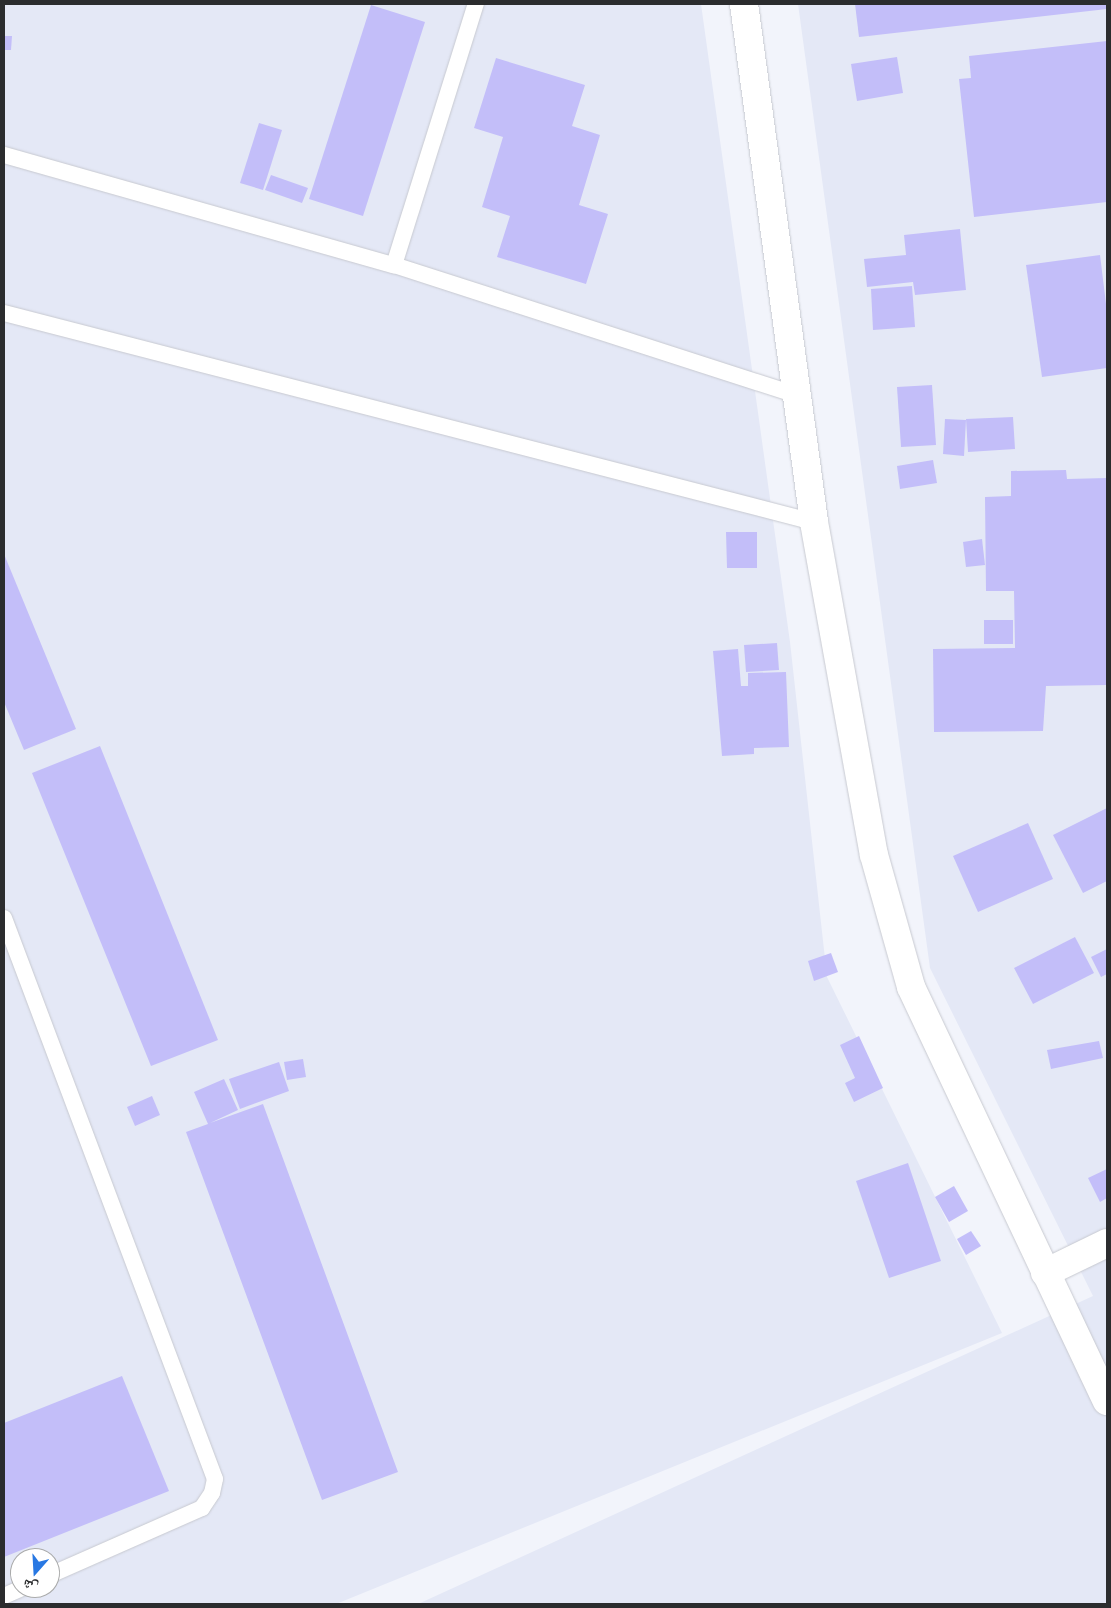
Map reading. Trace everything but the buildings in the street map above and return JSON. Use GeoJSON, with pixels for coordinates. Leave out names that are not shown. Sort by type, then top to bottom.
{"type":"FeatureCollection","features":[{"type":"Feature","properties":{"kind":"street"},"geometry":{"type":"LineString","coordinates":[[744,4],[814,522],[874,855],[911,987],[1107,1401]]}},
{"type":"Feature","properties":{"kind":"street"},"geometry":{"type":"LineString","coordinates":[[1045,1273],[1107,1243]]}},
{"type":"Feature","properties":{"kind":"lane"},"geometry":{"type":"LineString","coordinates":[[394,266],[476,4]]}},
{"type":"Feature","properties":{"kind":"lane"},"geometry":{"type":"LineString","coordinates":[[4,155],[394,266],[796,394]]}},
{"type":"Feature","properties":{"kind":"lane"},"geometry":{"type":"LineString","coordinates":[[4,313],[814,522]]}},
{"type":"Feature","properties":{"kind":"lane"},"geometry":{"type":"LineString","coordinates":[[4,918],[215,1479],[212,1494],[202,1508],[60,1572]]}},
{"type":"Feature","properties":{"kind":"shaded area"},"geometry":{"type":"Polygon","coordinates":[[[4,4],[701,4],[790,642],[827,977],[1002,1333],[336,1604],[4,1604],[4,4]]]}},
{"type":"Feature","properties":{"kind":"shaded area"},"geometry":{"type":"Polygon","coordinates":[[[798,4],[1107,4],[1107,1604],[418,1604],[1093,1296],[930,968],[798,4]]]}}]}
